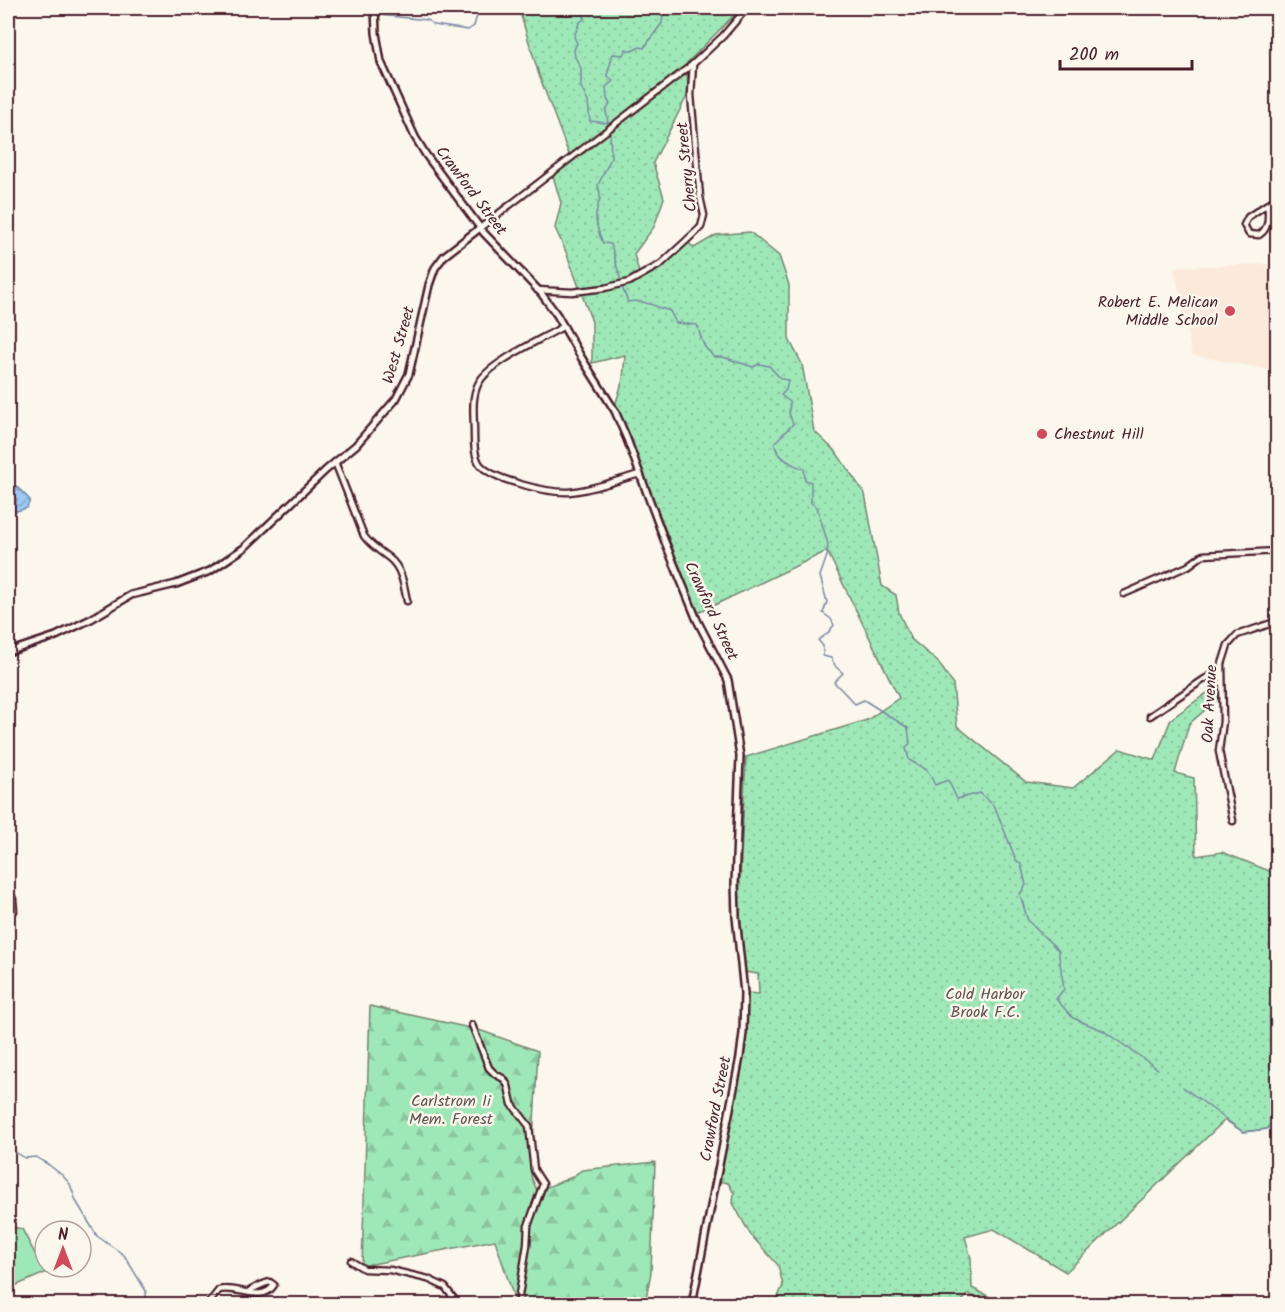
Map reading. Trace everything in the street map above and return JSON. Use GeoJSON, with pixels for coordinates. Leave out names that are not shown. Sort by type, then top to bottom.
{"type":"FeatureCollection","features":[{"type":"Feature","properties":{"kind":"street","name":"Crawford Street"},"geometry":{"type":"LineString","coordinates":[[375,8],[381,62],[412,131],[426,155],[480,228],[557,315],[618,418],[697,620],[728,680],[741,756],[735,892],[744,987],[743,1033],[692,1305]]}},
{"type":"Feature","properties":{"kind":"street","name":"West Street"},"geometry":{"type":"LineString","coordinates":[[8,652],[56,636],[92,619],[131,595],[176,584],[218,567],[244,548],[356,445],[399,394],[409,374],[429,285],[435,268],[447,253],[693,64],[723,36],[747,8]]}},
{"type":"Feature","properties":{"kind":"street","name":"Cherry Street"},"geometry":{"type":"LineString","coordinates":[[537,290],[572,292],[629,282],[661,264],[702,226],[704,215],[700,197],[691,94],[693,64]]}},
{"type":"Feature","properties":{"kind":"street"},"geometry":{"type":"LineString","coordinates":[[1268,205],[1267,228],[1259,235],[1249,234],[1245,229],[1246,219],[1278,197]]}},
{"type":"Feature","properties":{"kind":"street"},"geometry":{"type":"LineString","coordinates":[[564,326],[504,361],[480,381],[475,392],[473,406],[474,443],[479,462],[492,474],[557,492],[583,490],[640,474]]}},
{"type":"Feature","properties":{"kind":"street"},"geometry":{"type":"LineString","coordinates":[[335,462],[364,536],[397,568],[403,583],[406,601]]}},
{"type":"Feature","properties":{"kind":"street"},"geometry":{"type":"LineString","coordinates":[[1124,594],[1188,566],[1203,555],[1278,550]]}},
{"type":"Feature","properties":{"kind":"street","name":"Oak Avenue"},"geometry":{"type":"LineString","coordinates":[[1233,821],[1219,751],[1223,721],[1221,670],[1228,645],[1237,635],[1278,621]]}},
{"type":"Feature","properties":{"kind":"street"},"geometry":{"type":"LineString","coordinates":[[1150,716],[1221,670]]}},
{"type":"Feature","properties":{"kind":"street"},"geometry":{"type":"LineString","coordinates":[[8,889],[14,911]]}},
{"type":"Feature","properties":{"kind":"street"},"geometry":{"type":"LineString","coordinates":[[472,1025],[489,1068],[504,1078],[512,1104],[529,1126],[534,1170],[543,1184],[528,1226],[519,1295],[520,1305]]}},
{"type":"Feature","properties":{"kind":"street"},"geometry":{"type":"LineString","coordinates":[[351,1261],[364,1269],[390,1270],[428,1279],[445,1287],[459,1305]]}},
{"type":"Feature","properties":{"kind":"street"},"geometry":{"type":"LineString","coordinates":[[208,1305],[219,1290],[232,1288],[248,1292],[256,1294],[267,1293],[274,1285],[270,1282],[264,1283],[248,1292]]}},
{"type":"Feature","properties":{"kind":"shaded area","name":"Robert E. Melican Middle School"},"geometry":{"type":"Polygon","coordinates":[[[1277,264],[1277,371],[1192,355],[1174,267],[1277,264]]]}},
{"type":"Feature","properties":{"kind":"green space","name":"Cold Harbor Brook F.C."},"geometry":{"type":"Polygon","coordinates":[[[532,8],[741,8],[687,63],[688,94],[653,163],[664,198],[654,227],[634,254],[641,280],[688,242],[694,248],[716,235],[750,232],[779,256],[789,285],[789,339],[802,364],[814,431],[836,452],[865,494],[882,586],[896,595],[899,613],[911,639],[938,662],[953,684],[957,726],[1026,782],[1073,788],[1120,749],[1155,760],[1171,719],[1218,685],[1219,698],[1189,724],[1175,773],[1194,778],[1196,856],[1222,852],[1277,874],[1277,1119],[1267,1129],[1243,1132],[1225,1120],[1066,1272],[994,1229],[965,1237],[971,1258],[972,1288],[990,1297],[990,1304],[983,1304],[983,1301],[968,1294],[960,1304],[775,1304],[783,1285],[778,1265],[750,1234],[733,1203],[734,1193],[728,1183],[718,1181],[746,1039],[748,993],[759,994],[758,974],[744,972],[739,897],[746,757],[867,720],[899,698],[827,551],[698,613],[615,406],[623,379],[625,355],[592,363],[592,322],[555,228],[561,203],[553,176],[571,160],[539,75],[521,16],[532,8]]]}},
{"type":"Feature","properties":{"kind":"green space","name":"Carlstrom Ii Mem. Forest"},"geometry":{"type":"Polygon","coordinates":[[[370,1006],[479,1030],[538,1051],[531,1176],[537,1191],[570,1178],[582,1170],[655,1162],[651,1272],[645,1304],[516,1304],[495,1240],[362,1266],[370,1006]]]}},
{"type":"Feature","properties":{"kind":"green space"},"geometry":{"type":"Polygon","coordinates":[[[8,1226],[22,1229],[33,1250],[33,1278],[8,1289],[8,1226]]]}},
{"type":"Feature","properties":{"kind":"water"},"geometry":{"type":"Polygon","coordinates":[[[8,483],[16,486],[30,500],[27,508],[17,511],[8,510],[8,499],[12,504],[16,504],[17,499],[8,495],[8,483]]]}},
{"type":"Feature","properties":{"kind":"waterway"},"geometry":{"type":"LineString","coordinates":[[363,8],[371,10]]}},
{"type":"Feature","properties":{"kind":"waterway"},"geometry":{"type":"LineString","coordinates":[[380,15],[427,20],[434,25],[468,30],[474,26],[479,8]]}},
{"type":"Feature","properties":{"kind":"waterway"},"geometry":{"type":"LineString","coordinates":[[579,8],[585,18],[579,23],[574,37],[577,43],[574,50],[581,68],[581,87],[588,102],[590,121],[608,123],[606,111],[610,104],[606,87],[613,81],[607,75],[613,54],[623,55],[626,49],[632,51],[640,47],[644,48],[662,23],[664,8]]}},
{"type":"Feature","properties":{"kind":"waterway"},"geometry":{"type":"LineString","coordinates":[[610,132],[611,158],[598,185],[600,198],[596,221],[603,243],[611,244],[621,282]]}},
{"type":"Feature","properties":{"kind":"waterway"},"geometry":{"type":"LineString","coordinates":[[622,287],[628,302],[649,304],[670,311],[676,323],[697,325],[704,346],[714,357],[723,357],[753,367],[759,364],[769,366],[781,379],[788,380],[786,390],[781,395],[790,402],[789,413],[793,424],[775,442],[781,456],[804,469],[805,480],[811,482],[811,503],[817,507],[828,544],[827,556],[820,576],[827,602],[823,613],[831,619],[834,625],[818,640],[823,646],[823,656],[831,658],[843,673],[834,682],[855,704],[864,700],[908,728],[910,743],[906,748],[909,760],[927,770],[935,785],[948,780],[957,799],[980,793],[992,804],[1016,860],[1021,864],[1026,885],[1020,894],[1028,921],[1058,950],[1064,989],[1056,999],[1073,1018],[1104,1031],[1158,1069]]}},
{"type":"Feature","properties":{"kind":"waterway"},"geometry":{"type":"LineString","coordinates":[[1278,961],[1275,965],[1278,967]]}},
{"type":"Feature","properties":{"kind":"waterway"},"geometry":{"type":"LineString","coordinates":[[1183,1087],[1243,1132],[1267,1129],[1278,1119]]}},
{"type":"Feature","properties":{"kind":"waterway"},"geometry":{"type":"LineString","coordinates":[[8,1148],[25,1158],[36,1157],[62,1175],[70,1184],[76,1201],[97,1236],[124,1255],[146,1291],[146,1304]]}},
{"type":"Feature","properties":{"kind":"place","name":"Robert E. Melican Middle School"},"geometry":{"type":"Point","coordinates":[1230,311]}},
{"type":"Feature","properties":{"kind":"place","name":"Chestnut Hill"},"geometry":{"type":"Point","coordinates":[1042,434]}}]}
